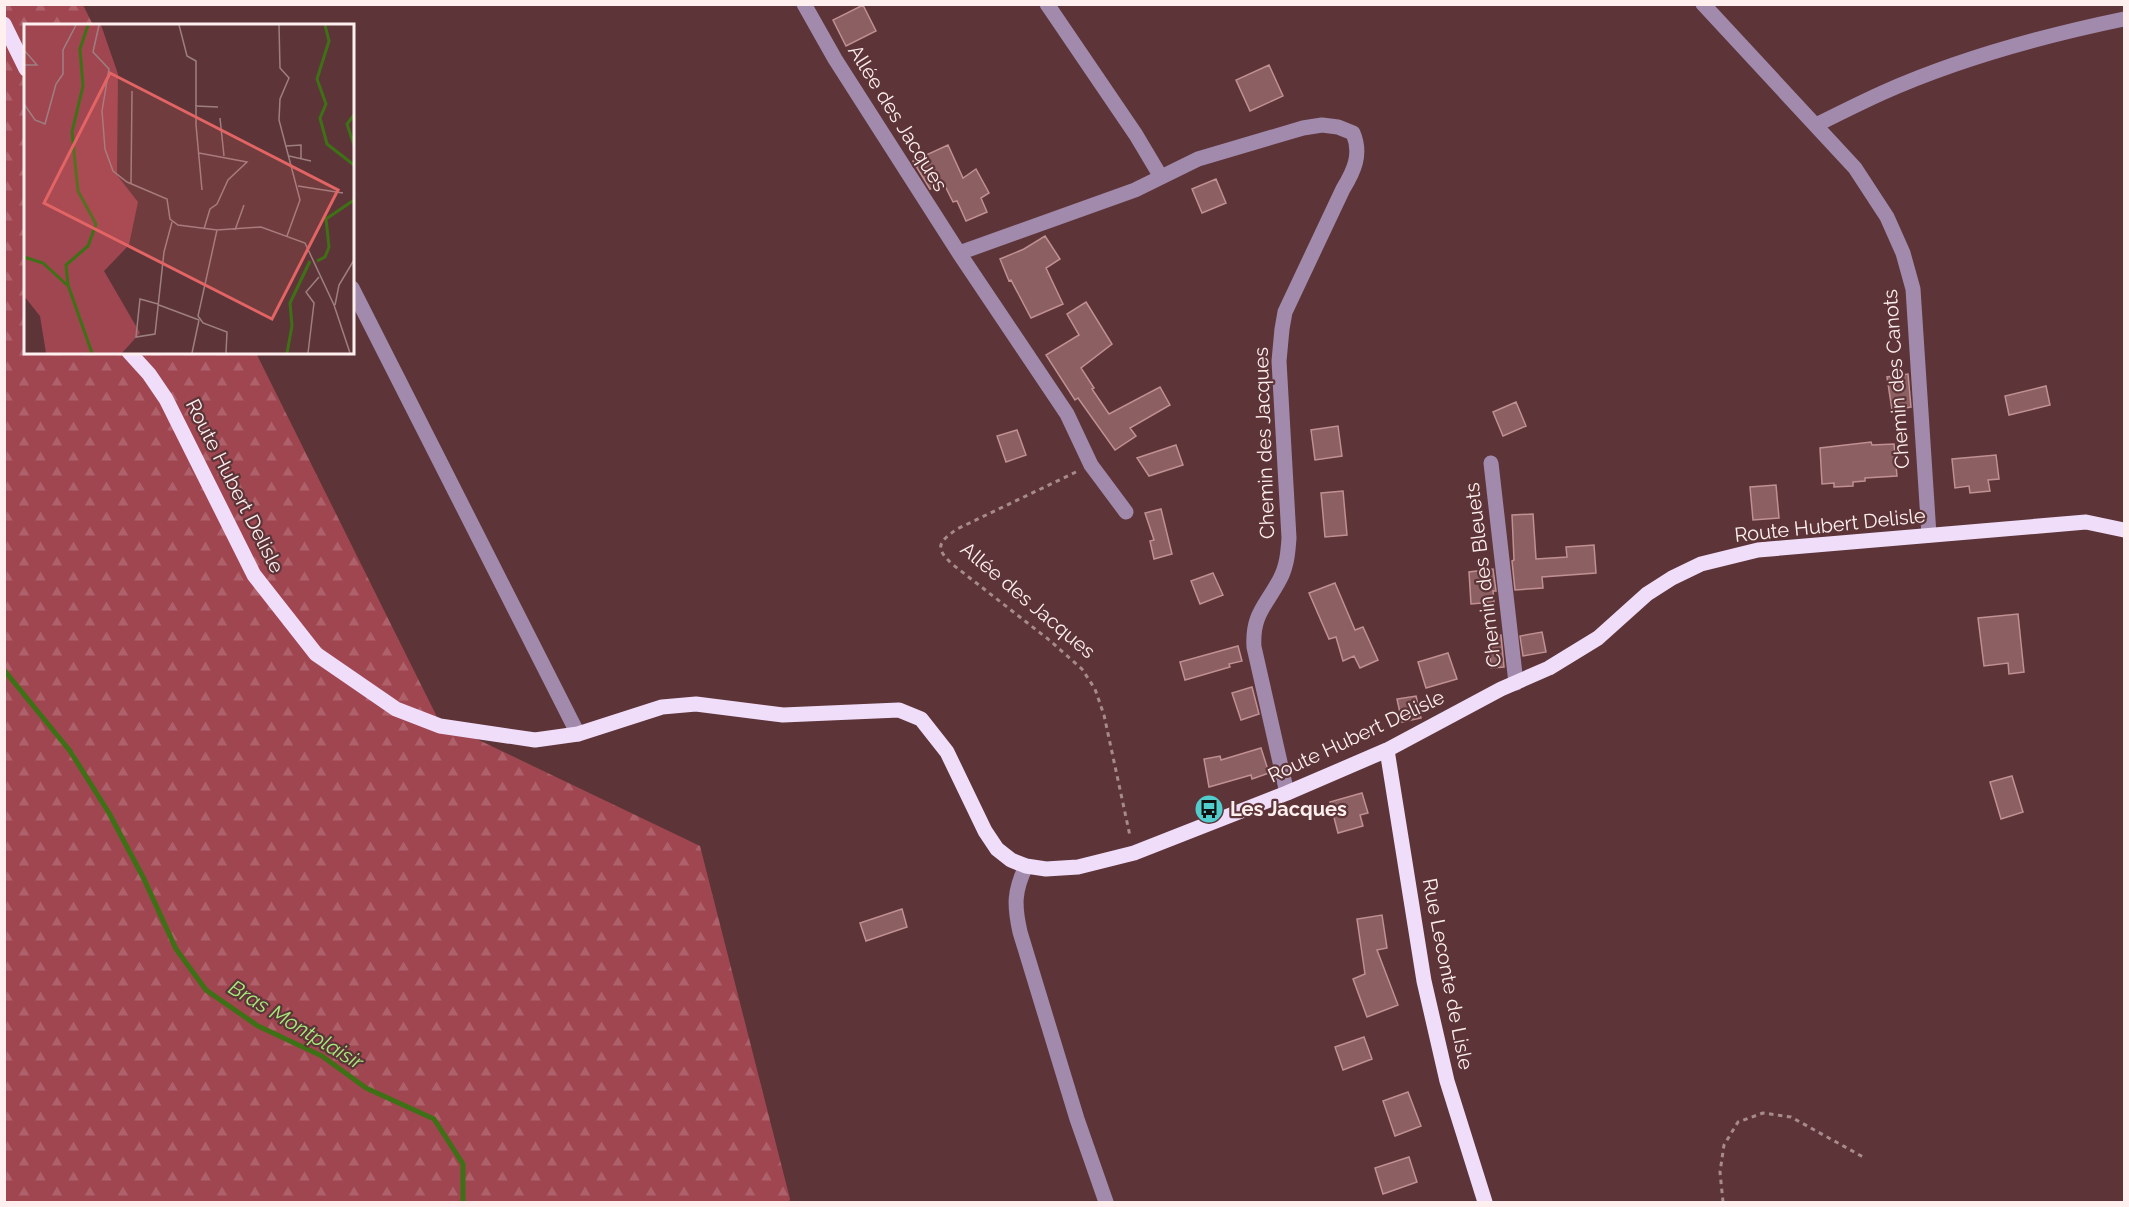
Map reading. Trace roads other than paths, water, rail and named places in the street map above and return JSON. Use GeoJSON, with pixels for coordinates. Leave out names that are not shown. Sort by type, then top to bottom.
{"type":"FeatureCollection","features":[{"type":"Feature","properties":{"kind":"main road"},"geometry":{"type":"LineString","coordinates":[[4,24],[24,65]]}},
{"type":"Feature","properties":{"kind":"main road","name":"Route Hubert Delisle"},"geometry":{"type":"LineString","coordinates":[[131,354],[149,374],[166,399],[254,575],[316,654],[396,709],[440,726],[535,740],[578,734],[662,707],[696,704],[783,715],[899,710],[921,719],[947,752],[985,831],[998,849],[1011,860],[1026,866],[1047,869],[1078,867],[1134,853],[1287,793],[1387,750],[1549,668],[1598,638],[1647,594],[1672,578],[1701,564],[1758,550],[2086,522],[2124,530]]}},
{"type":"Feature","properties":{"kind":"main road","name":"Rue Leconte de Lisle"},"geometry":{"type":"LineString","coordinates":[[1387,750],[1424,981],[1447,1081],[1485,1203]]}},
{"type":"Feature","properties":{"kind":"street","name":"Allée des Jacques"},"geometry":{"type":"LineString","coordinates":[[804,4],[835,59],[958,252],[1067,414],[1091,465],[1126,512]]}},
{"type":"Feature","properties":{"kind":"street"},"geometry":{"type":"LineString","coordinates":[[958,252],[1135,190],[1161,177],[1136,135],[1047,4]]}},
{"type":"Feature","properties":{"kind":"street","name":"Chemin des Canots"},"geometry":{"type":"LineString","coordinates":[[1703,4],[1855,168],[1887,217],[1903,253],[1913,289],[1929,535]]}},
{"type":"Feature","properties":{"kind":"street"},"geometry":{"type":"LineString","coordinates":[[1816,125],[1882,93],[1942,69],[2020,43],[2124,19]]}},
{"type":"Feature","properties":{"kind":"street","name":"Chemin des Jacques"},"geometry":{"type":"LineString","coordinates":[[1161,177],[1198,159],[1303,128],[1322,125],[1338,127],[1353,133],[1357,143],[1357,159],[1353,172],[1286,312],[1280,343],[1288,558],[1281,577],[1258,614],[1253,630],[1254,647],[1287,793]]}},
{"type":"Feature","properties":{"kind":"street"},"geometry":{"type":"LineString","coordinates":[[354,292],[578,734]]}},
{"type":"Feature","properties":{"kind":"street","name":"Chemin des Bleuets"},"geometry":{"type":"LineString","coordinates":[[1491,463],[1516,683]]}},
{"type":"Feature","properties":{"kind":"street"},"geometry":{"type":"LineString","coordinates":[[1026,866],[1017,885],[1015,908],[1020,932],[1077,1119],[1106,1203]]}},
{"type":"Feature","properties":{"kind":"waterway","name":"Bras Montplaisir"},"geometry":{"type":"LineString","coordinates":[[4,670],[70,751],[109,813],[144,879],[176,949],[206,990],[258,1026],[322,1056],[366,1088],[434,1119],[463,1164],[463,1202]]}},
{"type":"Feature","properties":{"kind":"place","name":"Les Jacques"},"geometry":{"type":"Point","coordinates":[1209,809]}}]}
